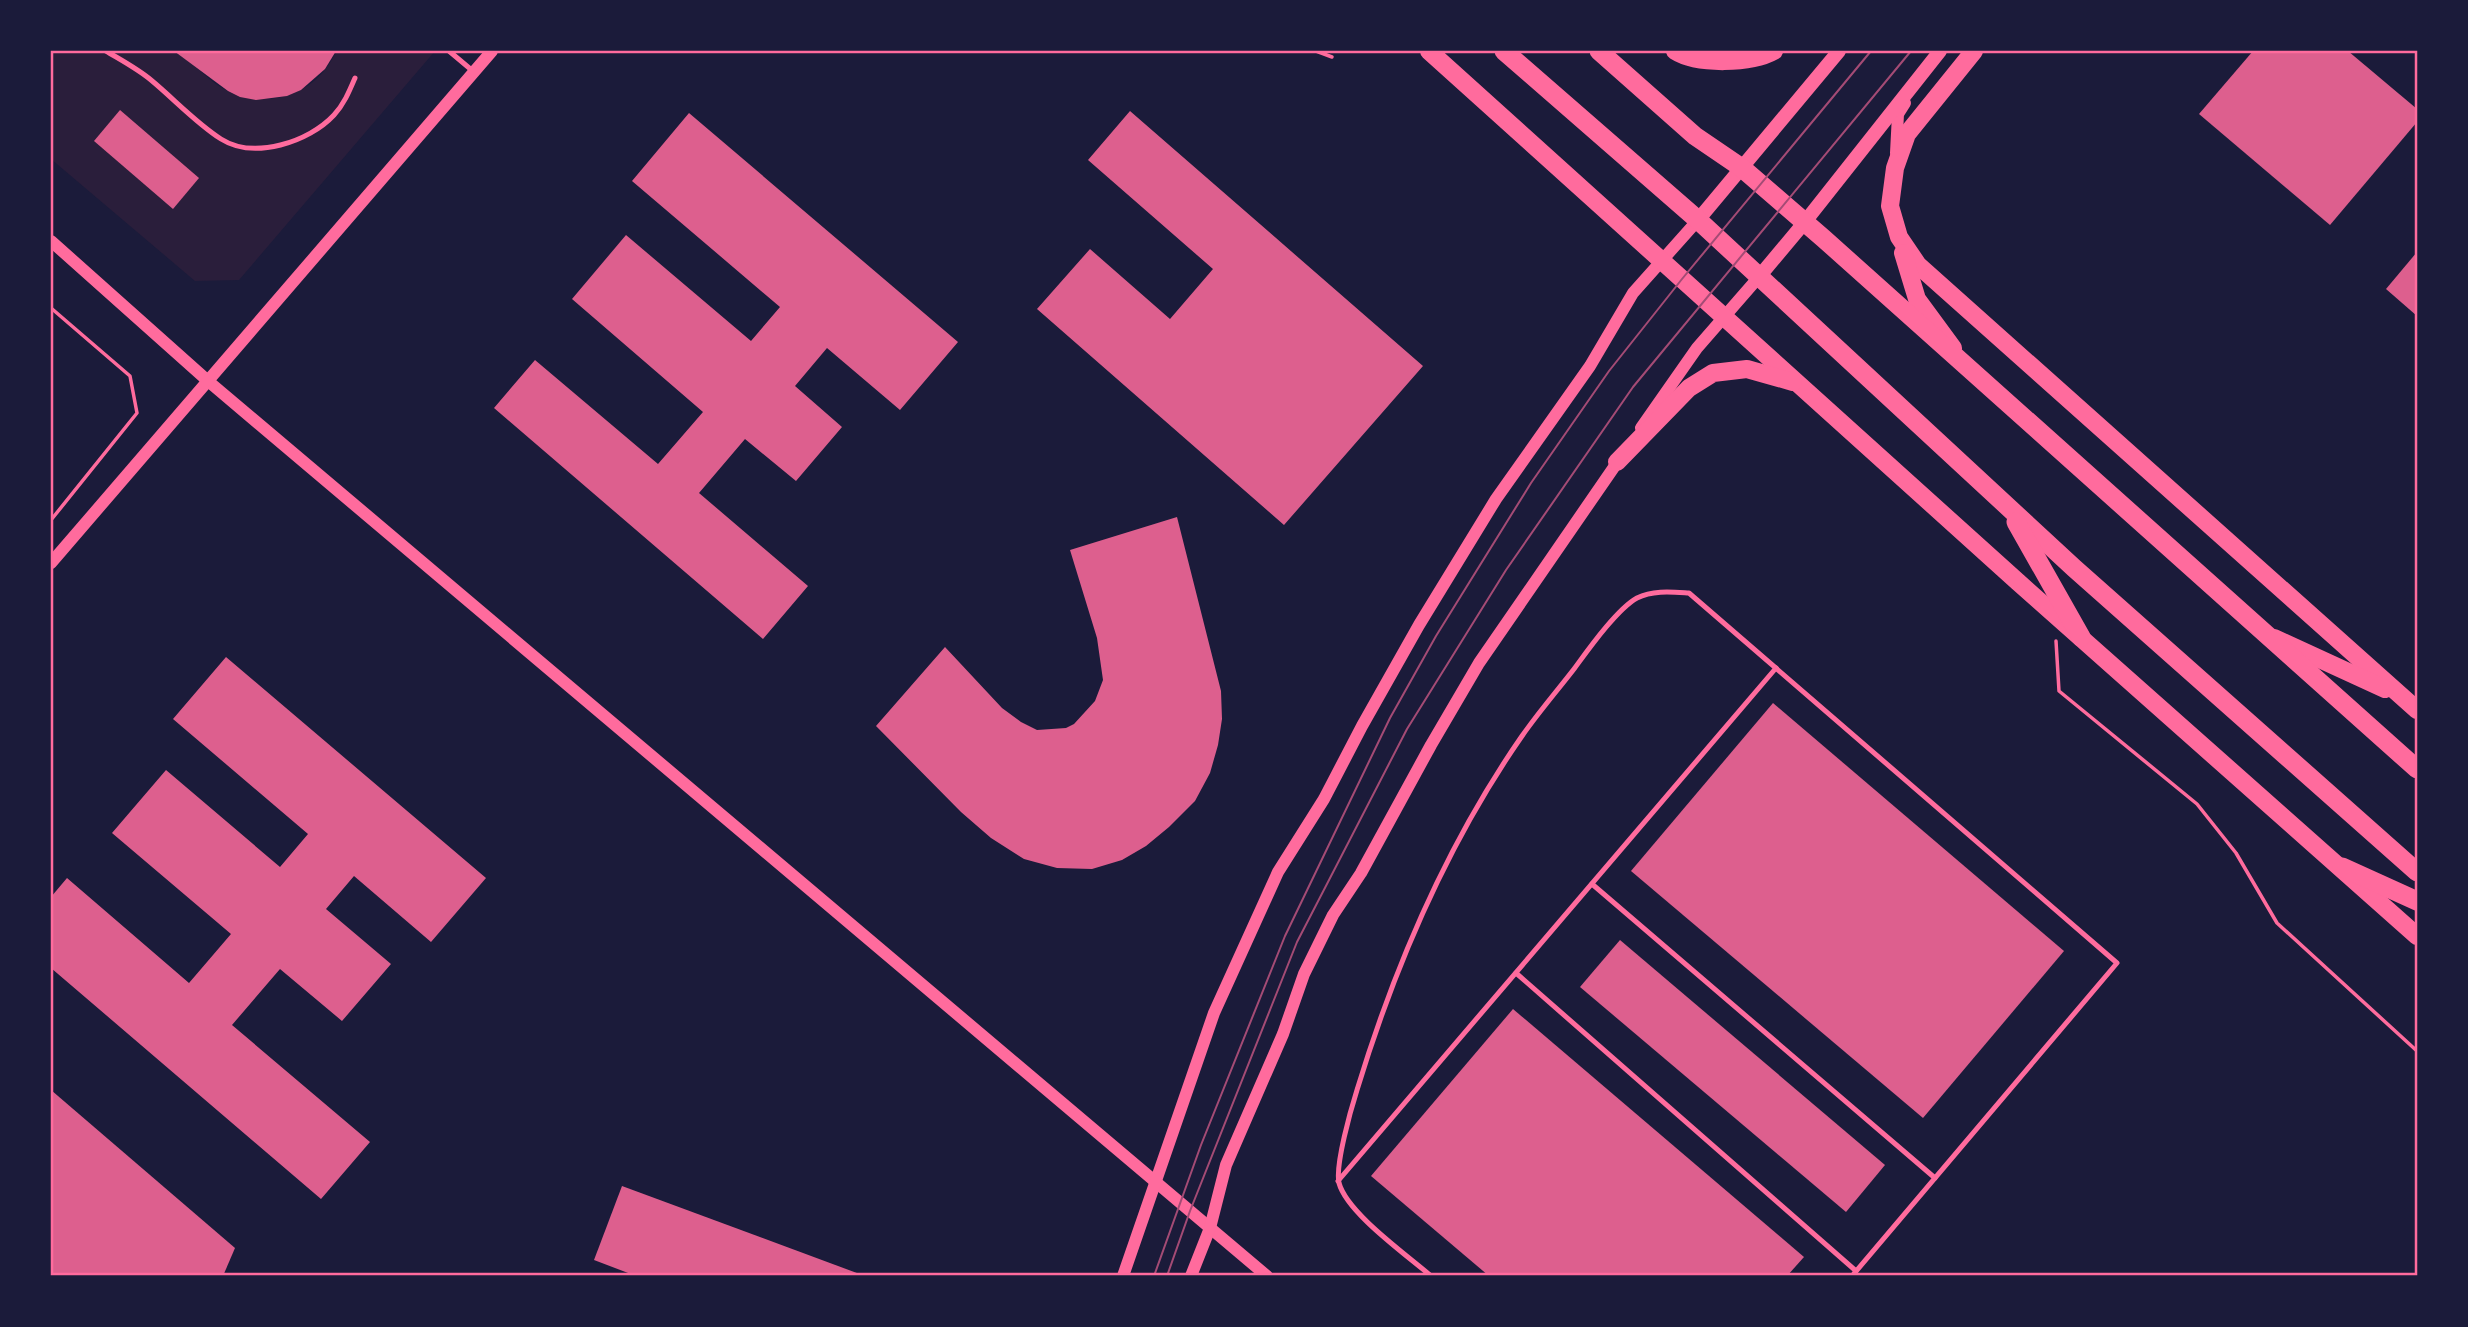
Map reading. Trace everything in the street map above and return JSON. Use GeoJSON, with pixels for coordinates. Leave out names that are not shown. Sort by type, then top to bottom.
{"type":"FeatureCollection","features":[{"type":"Feature","properties":{"kind":"highway"},"geometry":{"type":"LineString","coordinates":[[1504,51],[1698,220],[2007,506],[2417,872]]}},
{"type":"Feature","properties":{"kind":"highway"},"geometry":{"type":"LineString","coordinates":[[1599,51],[1695,136],[1742,168],[2417,769]]}},
{"type":"Feature","properties":{"kind":"highway"},"geometry":{"type":"LineString","coordinates":[[2007,506],[2081,637]]}},
{"type":"Feature","properties":{"kind":"highway"},"geometry":{"type":"LineString","coordinates":[[2342,867],[2417,901]]}},
{"type":"Feature","properties":{"kind":"main road"},"geometry":{"type":"LineString","coordinates":[[1429,51],[2054,614],[2417,936]]}},
{"type":"Feature","properties":{"kind":"main road"},"geometry":{"type":"LineString","coordinates":[[1675,51],[1716,61],[1763,57],[1774,51]]}},
{"type":"Feature","properties":{"kind":"main road"},"geometry":{"type":"LineString","coordinates":[[1698,220],[1839,51]]}},
{"type":"Feature","properties":{"kind":"main road"},"geometry":{"type":"LineString","coordinates":[[1758,278],[1940,51]]}},
{"type":"Feature","properties":{"kind":"main road"},"geometry":{"type":"LineString","coordinates":[[1970,370],[1917,299],[1890,206],[1895,168],[1907,134],[1974,51]]}},
{"type":"Feature","properties":{"kind":"main road"},"geometry":{"type":"LineString","coordinates":[[1899,237],[1918,265],[2411,704]]}},
{"type":"Feature","properties":{"kind":"main road"},"geometry":{"type":"LineString","coordinates":[[1617,463],[1689,388],[1713,373],[1747,369],[1799,384]]}},
{"type":"Feature","properties":{"kind":"main road"},"geometry":{"type":"LineString","coordinates":[[2265,633],[2411,704]]}},
{"type":"Feature","properties":{"kind":"street"},"geometry":{"type":"LineString","coordinates":[[51,563],[492,51]]}},
{"type":"Feature","properties":{"kind":"street"},"geometry":{"type":"LineString","coordinates":[[1895,168],[1898,114],[1922,74]]}},
{"type":"Feature","properties":{"kind":"street"},"geometry":{"type":"LineString","coordinates":[[1124,1276],[1214,1013],[1278,872],[1324,799],[1419,625],[1496,499],[1590,366],[1633,293],[1698,220]]}},
{"type":"Feature","properties":{"kind":"street"},"geometry":{"type":"LineString","coordinates":[[51,240],[208,381],[1267,1276]]}},
{"type":"Feature","properties":{"kind":"street"},"geometry":{"type":"LineString","coordinates":[[1191,1276],[1210,1228],[1226,1165],[1268,1070],[1304,974],[1332,915],[1361,873],[1431,744],[1479,663],[1697,348],[1758,278]]}},
{"type":"Feature","properties":{"kind":"lane"},"geometry":{"type":"LineString","coordinates":[[106,51],[148,78],[222,140],[240,146],[263,148],[309,134],[332,117],[346,100],[355,78]]}},
{"type":"Feature","properties":{"kind":"lane"},"geometry":{"type":"LineString","coordinates":[[449,51],[474,72]]}},
{"type":"Feature","properties":{"kind":"lane"},"geometry":{"type":"LineString","coordinates":[[1431,1276],[1359,1214],[1345,1196],[1338,1181],[1346,1128],[1376,1027],[1409,940],[1464,829],[1522,736],[1610,623],[1637,598],[1664,592],[1689,593],[2117,963],[1854,1274],[1516,973]]}},
{"type":"Feature","properties":{"kind":"lane"},"geometry":{"type":"LineString","coordinates":[[1338,1181],[1776,668]]}},
{"type":"Feature","properties":{"kind":"lane"},"geometry":{"type":"LineString","coordinates":[[1592,884],[1935,1178]]}},
{"type":"Feature","properties":{"kind":"path"},"geometry":{"type":"LineString","coordinates":[[1316,51],[1332,58]]}},
{"type":"Feature","properties":{"kind":"path"},"geometry":{"type":"LineString","coordinates":[[51,309],[130,376],[137,413],[51,520]]}},
{"type":"Feature","properties":{"kind":"path"},"geometry":{"type":"LineString","coordinates":[[2054,614],[2059,691],[2197,804],[2236,853],[2277,923],[2417,1051]]}},
{"type":"Feature","properties":{"kind":"shaded area"},"geometry":{"type":"Polygon","coordinates":[[[170,50],[183,56],[216,84],[232,93],[267,99],[300,90],[315,80],[336,51],[435,51],[239,280],[195,281],[51,159],[51,51],[170,50]]]}},
{"type":"Feature","properties":{"kind":"building"},"geometry":{"type":"Polygon","coordinates":[[[174,51],[336,51],[325,69],[301,90],[287,96],[256,100],[228,91],[174,51]]]}},
{"type":"Feature","properties":{"kind":"building"},"geometry":{"type":"Polygon","coordinates":[[[2253,51],[2348,51],[2417,109],[2417,122],[2330,225],[2199,114],[2253,51]]]}},
{"type":"Feature","properties":{"kind":"building"},"geometry":{"type":"Polygon","coordinates":[[[120,110],[199,178],[173,209],[94,141],[120,110]]]}},
{"type":"Feature","properties":{"kind":"building"},"geometry":{"type":"Polygon","coordinates":[[[1130,111],[1423,366],[1284,525],[1037,309],[1090,249],[1170,319],[1213,269],[1088,160],[1130,111]]]}},
{"type":"Feature","properties":{"kind":"building"},"geometry":{"type":"Polygon","coordinates":[[[689,113],[958,342],[900,410],[827,348],[795,386],[842,427],[796,481],[745,439],[699,493],[808,586],[763,639],[494,408],[535,360],[658,464],[703,412],[572,299],[626,235],[751,341],[780,307],[632,181],[689,113]]]}},
{"type":"Feature","properties":{"kind":"building"},"geometry":{"type":"Polygon","coordinates":[[[2417,252],[2417,316],[2386,289],[2417,252]]]}},
{"type":"Feature","properties":{"kind":"building"},"geometry":{"type":"Polygon","coordinates":[[[1177,517],[1221,691],[1222,719],[1210,773],[1195,801],[1169,827],[1146,846],[1122,860],[1092,869],[1057,868],[1024,859],[991,838],[961,812],[876,726],[945,647],[1002,708],[1021,722],[1037,730],[1066,728],[1074,724],[1095,701],[1103,680],[1097,638],[1070,550],[1177,517]]]}},
{"type":"Feature","properties":{"kind":"building"},"geometry":{"type":"Polygon","coordinates":[[[226,657],[486,878],[431,942],[354,876],[326,909],[391,964],[342,1021],[280,969],[232,1025],[370,1142],[321,1199],[51,968],[51,897],[67,878],[189,983],[231,934],[112,833],[166,770],[280,867],[308,834],[173,719],[226,657]]]}},
{"type":"Feature","properties":{"kind":"building"},"geometry":{"type":"Polygon","coordinates":[[[1773,703],[2064,951],[1923,1118],[1631,871],[1773,703]]]}},
{"type":"Feature","properties":{"kind":"building"},"geometry":{"type":"Polygon","coordinates":[[[1620,940],[1885,1165],[1846,1212],[1580,987],[1620,940]]]}},
{"type":"Feature","properties":{"kind":"building"},"geometry":{"type":"Polygon","coordinates":[[[1513,1009],[1804,1257],[1787,1276],[1489,1276],[1371,1176],[1513,1009]]]}},
{"type":"Feature","properties":{"kind":"building"},"geometry":{"type":"Polygon","coordinates":[[[51,1090],[235,1248],[223,1276],[51,1276],[51,1090]]]}},
{"type":"Feature","properties":{"kind":"building"},"geometry":{"type":"Polygon","coordinates":[[[622,1186],[865,1276],[636,1276],[594,1260],[622,1186]]]}},
{"type":"Feature","properties":{"kind":"tram line"},"geometry":{"type":"LineString","coordinates":[[1154,1276],[1201,1145],[1285,936],[1390,718],[1436,636],[1531,483],[1609,371],[1871,51]]}},
{"type":"Feature","properties":{"kind":"tram line"},"geometry":{"type":"LineString","coordinates":[[1167,1276],[1190,1211],[1297,942],[1407,729],[1506,570],[1633,387],[1911,51]]}}]}
